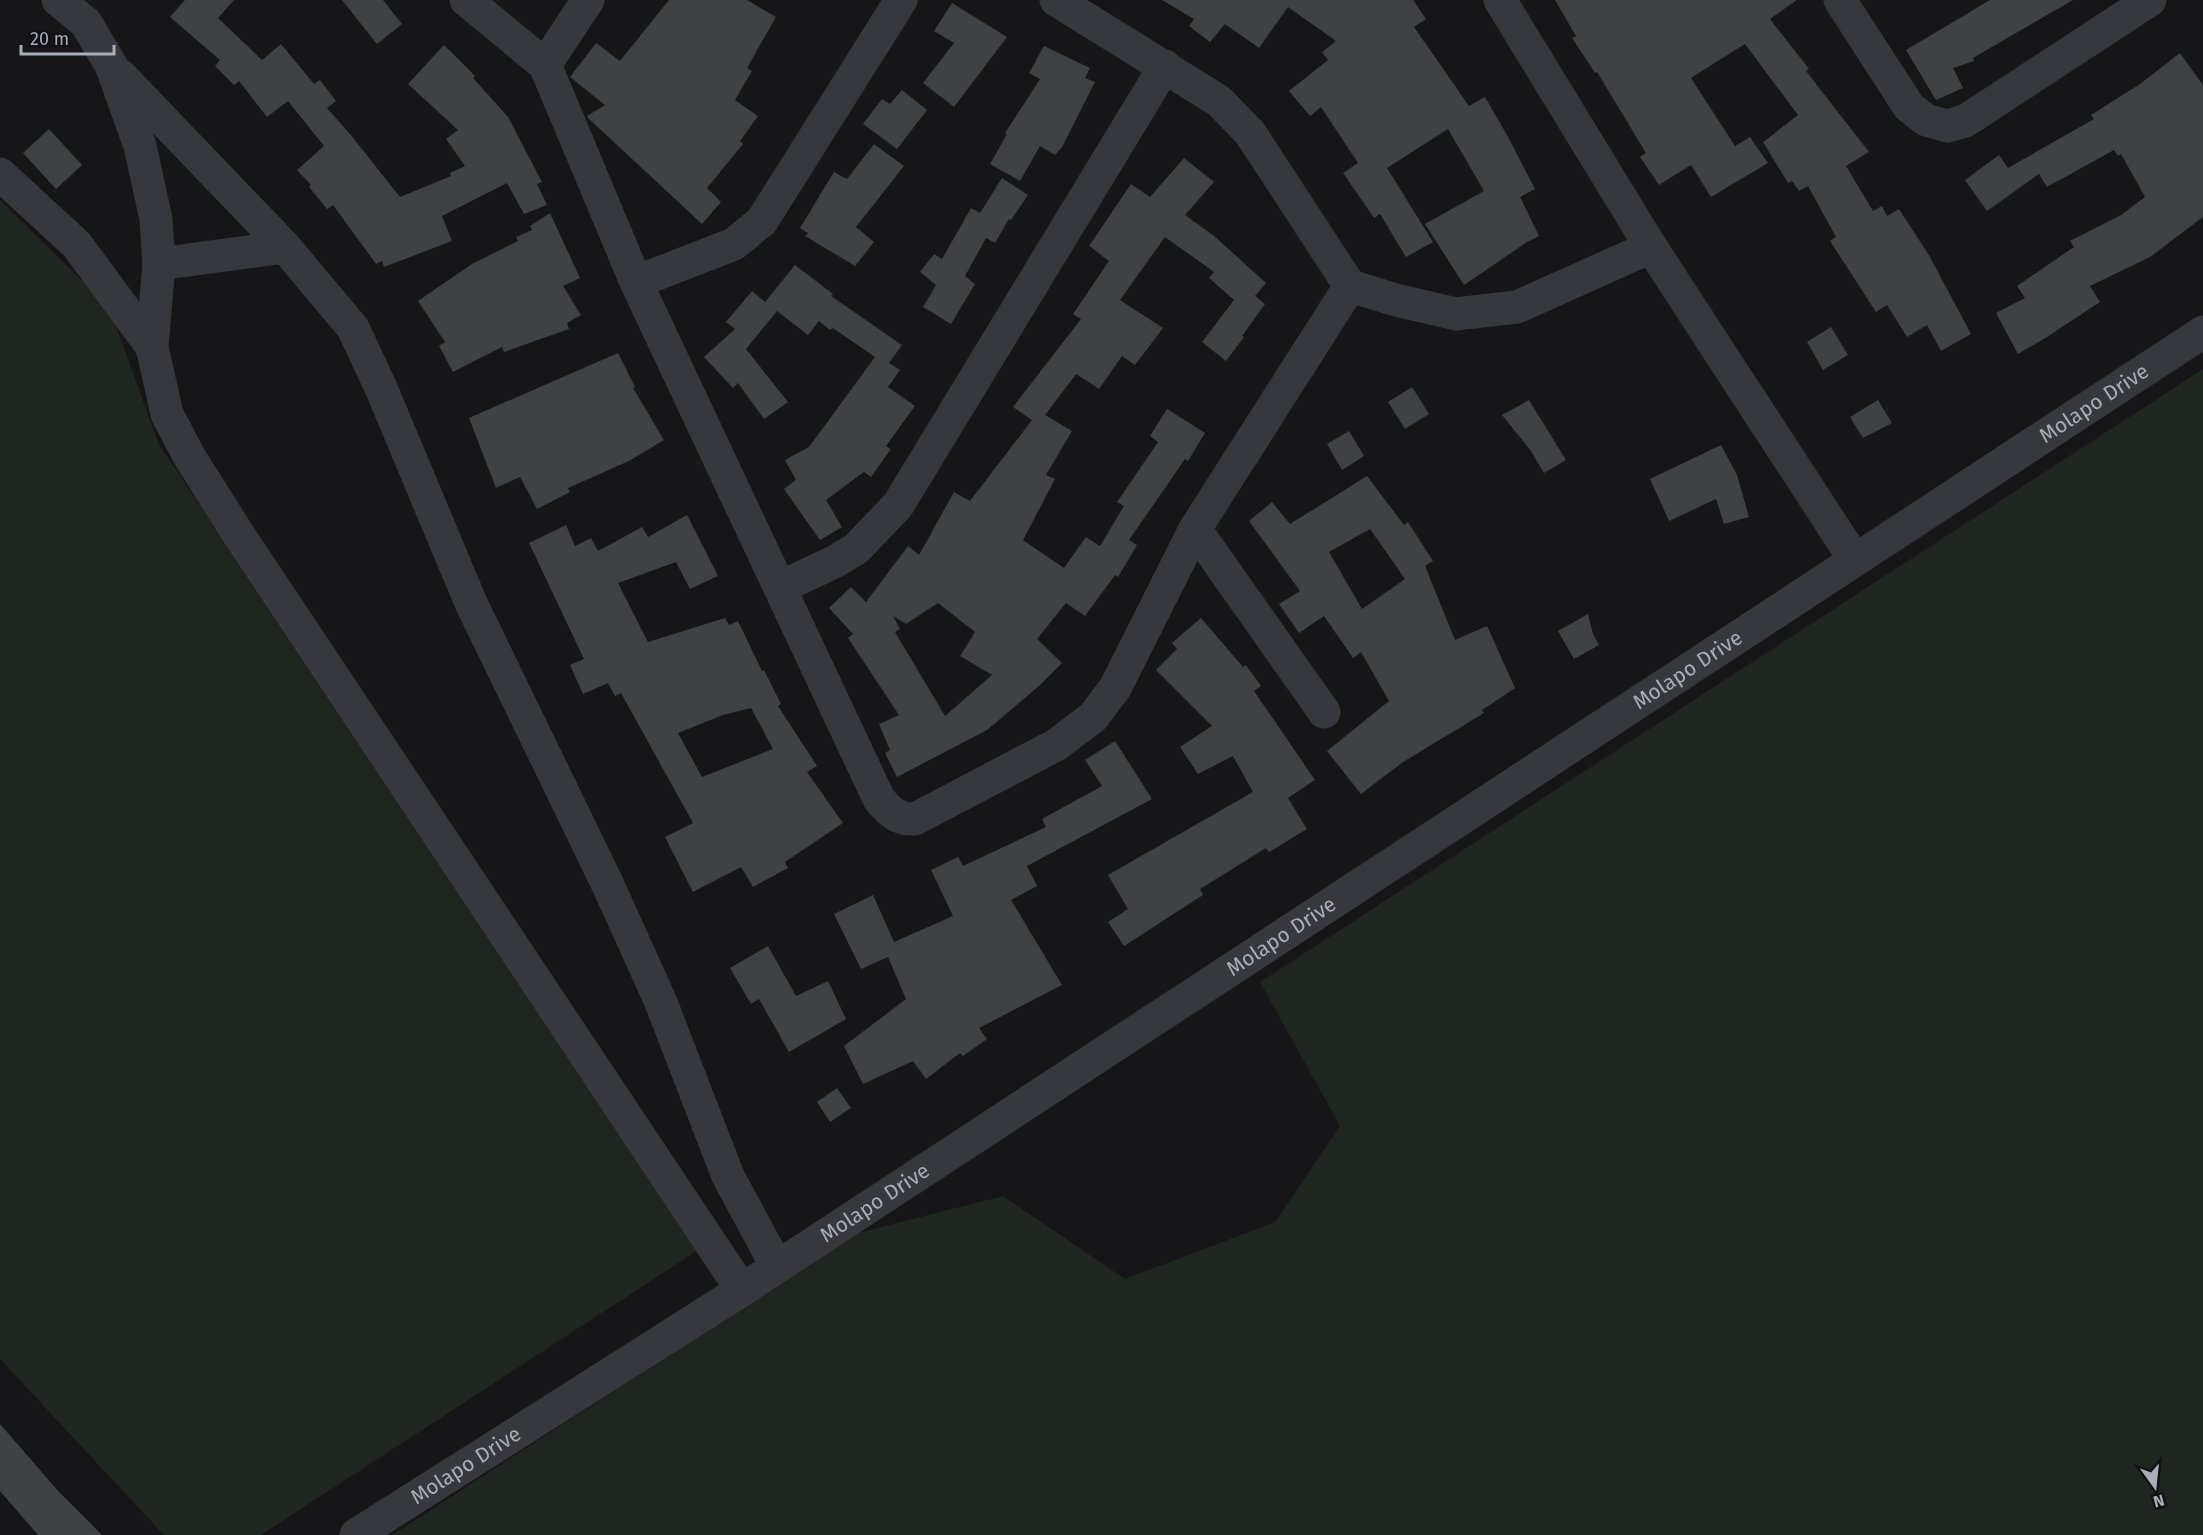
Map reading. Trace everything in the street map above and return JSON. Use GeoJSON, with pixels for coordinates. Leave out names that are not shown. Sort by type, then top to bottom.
{"type":"FeatureCollection","features":[{"type":"Feature","properties":{"kind":"street"},"geometry":{"type":"LineString","coordinates":[[58,0],[86,23],[111,65],[140,146],[156,219],[159,264],[152,347],[167,414],[189,456],[237,532],[742,1290]]}},
{"type":"Feature","properties":{"kind":"street"},"geometry":{"type":"LineString","coordinates":[[466,0],[545,65],[636,282],[879,799],[897,817],[906,820],[915,819],[1056,745],[1093,717],[1115,688],[1195,529],[1350,286]]}},
{"type":"Feature","properties":{"kind":"street"},"geometry":{"type":"LineString","coordinates":[[545,65],[588,0]]}},
{"type":"Feature","properties":{"kind":"street"},"geometry":{"type":"LineString","coordinates":[[636,282],[734,244],[762,221],[901,0]]}},
{"type":"Feature","properties":{"kind":"street"},"geometry":{"type":"LineString","coordinates":[[1056,0],[1219,101],[1250,133],[1350,286],[1456,314],[1517,307],[1650,247]]}},
{"type":"Feature","properties":{"kind":"street"},"geometry":{"type":"LineString","coordinates":[[1500,0],[1650,247],[1855,560]]}},
{"type":"Feature","properties":{"kind":"street"},"geometry":{"type":"LineString","coordinates":[[1840,0],[1909,107],[1926,120],[1947,126],[1965,121],[2150,0]]}},
{"type":"Feature","properties":{"kind":"street"},"geometry":{"type":"LineString","coordinates":[[111,65],[285,247],[352,328],[381,388],[471,603],[607,883],[660,1000],[728,1176],[777,1267]]}},
{"type":"Feature","properties":{"kind":"street"},"geometry":{"type":"LineString","coordinates":[[781,587],[856,549],[898,505],[1165,66]]}},
{"type":"Feature","properties":{"kind":"street"},"geometry":{"type":"LineString","coordinates":[[0,174],[77,245],[152,347]]}},
{"type":"Feature","properties":{"kind":"street"},"geometry":{"type":"LineString","coordinates":[[159,264],[285,247]]}},
{"type":"Feature","properties":{"kind":"street","name":"Molapo Drive"},"geometry":{"type":"LineString","coordinates":[[356,1535],[742,1290],[2203,332]]}},
{"type":"Feature","properties":{"kind":"street"},"geometry":{"type":"LineString","coordinates":[[1195,529],[1324,712]]}},
{"type":"Feature","properties":{"kind":"shaded area"},"geometry":{"type":"Polygon","coordinates":[[[0,200],[109,307],[159,445],[706,1245],[261,1535],[164,1535],[0,1359],[0,200]]]}},
{"type":"Feature","properties":{"kind":"shaded area"},"geometry":{"type":"Polygon","coordinates":[[[2203,369],[2203,1535],[392,1535],[858,1233],[1003,1196],[1125,1279],[1275,1222],[1340,1126],[1260,982],[2203,369]]]}},
{"type":"Feature","properties":{"kind":"building"},"geometry":{"type":"Polygon","coordinates":[[[185,0],[234,0],[218,18],[262,60],[281,44],[314,84],[320,80],[336,101],[327,108],[400,197],[451,176],[450,173],[465,166],[446,139],[458,130],[408,84],[444,45],[475,76],[473,78],[508,117],[542,182],[537,184],[547,205],[524,214],[507,183],[442,216],[452,241],[384,267],[382,261],[376,264],[333,205],[327,209],[309,187],[311,185],[297,170],[324,146],[288,101],[267,117],[239,81],[234,85],[215,66],[220,60],[170,17],[185,0]]]}},
{"type":"Feature","properties":{"kind":"building"},"geometry":{"type":"Polygon","coordinates":[[[342,0],[383,0],[402,24],[377,44],[342,0]]]}},
{"type":"Feature","properties":{"kind":"building"},"geometry":{"type":"Polygon","coordinates":[[[669,0],[747,0],[776,17],[747,68],[752,71],[735,100],[758,116],[740,141],[743,144],[707,188],[721,202],[702,224],[588,118],[587,116],[605,105],[570,77],[596,43],[620,61],[669,0]]]}},
{"type":"Feature","properties":{"kind":"building"},"geometry":{"type":"Polygon","coordinates":[[[1162,0],[1413,0],[1426,19],[1414,27],[1469,106],[1485,97],[1507,135],[1535,189],[1520,197],[1539,236],[1464,285],[1425,224],[1484,191],[1448,129],[1387,168],[1433,242],[1406,257],[1380,214],[1374,218],[1343,173],[1358,163],[1321,107],[1310,116],[1289,91],[1328,60],[1322,52],[1336,41],[1288,7],[1259,48],[1225,24],[1210,42],[1189,26],[1194,19],[1162,0]]]}},
{"type":"Feature","properties":{"kind":"building"},"geometry":{"type":"Polygon","coordinates":[[[1555,0],[1797,0],[1770,19],[1809,69],[1806,71],[1869,152],[1846,166],[1873,211],[1882,206],[1887,216],[1899,209],[1930,257],[1971,334],[1941,351],[1927,325],[1907,337],[1887,305],[1876,312],[1830,241],[1836,237],[1808,186],[1799,191],[1792,181],[1788,183],[1763,142],[1798,115],[1745,44],[1691,78],[1735,146],[1750,137],[1768,163],[1711,197],[1691,165],[1659,185],[1640,157],[1646,153],[1597,72],[1595,73],[1572,38],[1576,36],[1555,0]]]}},
{"type":"Feature","properties":{"kind":"building"},"geometry":{"type":"Polygon","coordinates":[[[1990,0],[2073,0],[1973,58],[1974,61],[1953,68],[1963,88],[1936,100],[1906,50],[1990,0]]]}},
{"type":"Feature","properties":{"kind":"building"},"geometry":{"type":"Polygon","coordinates":[[[952,3],[1007,37],[954,107],[923,83],[954,43],[934,31],[952,3]]]}},
{"type":"Feature","properties":{"kind":"building"},"geometry":{"type":"Polygon","coordinates":[[[1044,46],[1090,68],[1085,78],[1095,82],[1062,147],[1055,155],[1040,146],[1020,181],[990,164],[1007,134],[1005,133],[1040,79],[1029,73],[1044,46]]]}},
{"type":"Feature","properties":{"kind":"building"},"geometry":{"type":"Polygon","coordinates":[[[2180,53],[2203,85],[2203,217],[2150,257],[2090,286],[2100,302],[2018,354],[1996,313],[2025,298],[2017,286],[2074,247],[2070,241],[2121,215],[2145,197],[2121,154],[2118,156],[2114,150],[2047,187],[2039,174],[1987,211],[1965,180],[1999,155],[2008,168],[2094,119],[2091,115],[2140,84],[2180,53]]]}},
{"type":"Feature","properties":{"kind":"building"},"geometry":{"type":"Polygon","coordinates":[[[902,90],[927,110],[897,149],[863,124],[882,99],[890,104],[902,90]]]}},
{"type":"Feature","properties":{"kind":"building"},"geometry":{"type":"Polygon","coordinates":[[[49,129],[82,165],[56,189],[23,153],[49,129]]]}},
{"type":"Feature","properties":{"kind":"building"},"geometry":{"type":"Polygon","coordinates":[[[874,144],[904,166],[856,227],[874,242],[855,266],[805,236],[808,233],[800,228],[834,172],[847,179],[874,144]]]}},
{"type":"Feature","properties":{"kind":"building"},"geometry":{"type":"Polygon","coordinates":[[[1184,158],[1214,182],[1185,215],[1213,235],[1266,283],[1255,296],[1265,304],[1226,361],[1202,342],[1234,300],[1209,278],[1214,272],[1165,237],[1120,300],[1163,328],[1135,365],[1122,356],[1099,389],[1076,374],[1045,415],[1072,431],[1046,475],[1055,479],[1023,540],[1064,568],[1086,537],[1100,546],[1124,506],[1117,502],[1158,442],[1150,436],[1167,409],[1205,433],[1188,461],[1185,459],[1129,540],[1137,545],[1118,577],[1115,575],[1085,616],[1066,603],[1037,639],[1062,663],[987,730],[897,777],[885,753],[890,750],[879,724],[899,715],[848,638],[853,634],[829,608],[851,587],[866,602],[908,546],[919,555],[954,492],[970,501],[1032,420],[1013,407],[1081,319],[1073,314],[1109,261],[1089,246],[1131,184],[1150,197],[1184,158]],[[938,603],[906,624],[893,616],[900,629],[895,632],[945,716],[992,675],[960,656],[975,632],[938,603]]]}},
{"type":"Feature","properties":{"kind":"building"},"geometry":{"type":"Polygon","coordinates":[[[1002,178],[1028,195],[1011,220],[1009,219],[995,243],[986,238],[965,276],[975,284],[951,324],[923,307],[936,285],[920,272],[934,254],[942,259],[971,208],[980,213],[1002,178]]]}},
{"type":"Feature","properties":{"kind":"building"},"geometry":{"type":"Polygon","coordinates":[[[550,213],[580,278],[563,286],[581,315],[567,323],[569,329],[504,352],[502,347],[453,372],[439,346],[445,342],[418,301],[472,264],[518,241],[516,237],[532,230],[530,226],[550,213]]]}},
{"type":"Feature","properties":{"kind":"building"},"geometry":{"type":"Polygon","coordinates":[[[795,265],[833,294],[831,296],[902,345],[889,363],[900,370],[888,387],[915,406],[886,446],[891,449],[871,477],[864,472],[826,500],[842,527],[820,540],[784,489],[796,480],[785,460],[809,447],[875,357],[819,321],[808,335],[777,311],[746,349],[788,402],[764,419],[738,383],[733,388],[704,357],[735,329],[726,322],[752,291],[765,302],[795,265]]]}},
{"type":"Feature","properties":{"kind":"building"},"geometry":{"type":"Polygon","coordinates":[[[1831,327],[1848,355],[1823,370],[1807,342],[1831,327]]]}},
{"type":"Feature","properties":{"kind":"building"},"geometry":{"type":"Polygon","coordinates":[[[618,353],[635,387],[633,388],[664,440],[629,461],[568,488],[570,492],[537,509],[520,477],[496,488],[469,418],[618,353]]]}},
{"type":"Feature","properties":{"kind":"building"},"geometry":{"type":"Polygon","coordinates":[[[1412,387],[1429,414],[1405,429],[1388,402],[1412,387]]]}},
{"type":"Feature","properties":{"kind":"building"},"geometry":{"type":"Polygon","coordinates":[[[1529,400],[1566,460],[1544,473],[1531,451],[1502,415],[1529,400]]]}},
{"type":"Feature","properties":{"kind":"building"},"geometry":{"type":"Polygon","coordinates":[[[1878,400],[1892,423],[1863,438],[1850,417],[1878,400]]]}},
{"type":"Feature","properties":{"kind":"building"},"geometry":{"type":"Polygon","coordinates":[[[1349,431],[1364,456],[1342,470],[1327,444],[1349,431]]]}},
{"type":"Feature","properties":{"kind":"building"},"geometry":{"type":"Polygon","coordinates":[[[1721,445],[1737,475],[1749,517],[1724,524],[1716,499],[1669,521],[1650,479],[1721,445]]]}},
{"type":"Feature","properties":{"kind":"building"},"geometry":{"type":"Polygon","coordinates":[[[1367,476],[1404,525],[1408,522],[1433,561],[1425,566],[1455,640],[1487,626],[1515,688],[1482,710],[1484,713],[1403,762],[1361,794],[1327,751],[1389,701],[1361,652],[1353,658],[1324,616],[1299,633],[1279,604],[1300,591],[1249,521],[1272,502],[1290,524],[1367,476]],[[1370,529],[1329,552],[1362,609],[1405,579],[1370,529]]]}},
{"type":"Feature","properties":{"kind":"building"},"geometry":{"type":"Polygon","coordinates":[[[687,515],[718,576],[690,589],[676,562],[618,583],[648,642],[725,618],[729,625],[738,621],[781,704],[778,706],[817,766],[807,772],[843,823],[785,862],[788,868],[753,887],[741,867],[693,892],[665,837],[693,823],[621,693],[615,696],[608,683],[583,694],[570,665],[584,659],[529,543],[566,525],[575,546],[591,538],[598,551],[642,527],[648,537],[687,515]],[[751,708],[723,715],[678,733],[702,777],[773,749],[751,708]]]}},
{"type":"Feature","properties":{"kind":"building"},"geometry":{"type":"Polygon","coordinates":[[[1588,614],[1593,634],[1599,645],[1574,659],[1558,631],[1588,614]]]}},
{"type":"Feature","properties":{"kind":"building"},"geometry":{"type":"Polygon","coordinates":[[[1201,618],[1243,667],[1246,665],[1261,686],[1254,691],[1315,780],[1288,798],[1307,829],[1269,852],[1266,848],[1200,889],[1203,895],[1124,946],[1108,922],[1128,909],[1108,875],[1253,792],[1233,756],[1198,774],[1180,747],[1212,726],[1156,670],[1177,649],[1172,643],[1201,618]]]}},
{"type":"Feature","properties":{"kind":"building"},"geometry":{"type":"Polygon","coordinates":[[[1115,741],[1152,799],[1027,866],[1037,886],[1011,900],[1062,985],[979,1028],[987,1039],[963,1056],[960,1053],[926,1079],[913,1061],[863,1084],[844,1046],[906,999],[888,957],[861,969],[834,914],[873,895],[894,942],[953,916],[931,870],[958,857],[963,866],[1046,827],[1042,819],[1102,786],[1085,760],[1115,741]]]}},
{"type":"Feature","properties":{"kind":"building"},"geometry":{"type":"Polygon","coordinates":[[[768,946],[796,996],[828,981],[846,1019],[789,1052],[759,999],[751,1004],[730,968],[768,946]]]}},
{"type":"Feature","properties":{"kind":"building"},"geometry":{"type":"Polygon","coordinates":[[[837,1088],[851,1108],[830,1122],[817,1102],[837,1088]]]}},
{"type":"Feature","properties":{"kind":"building"},"geometry":{"type":"Polygon","coordinates":[[[0,1424],[59,1492],[102,1535],[38,1535],[0,1491],[0,1424]]]}}]}
